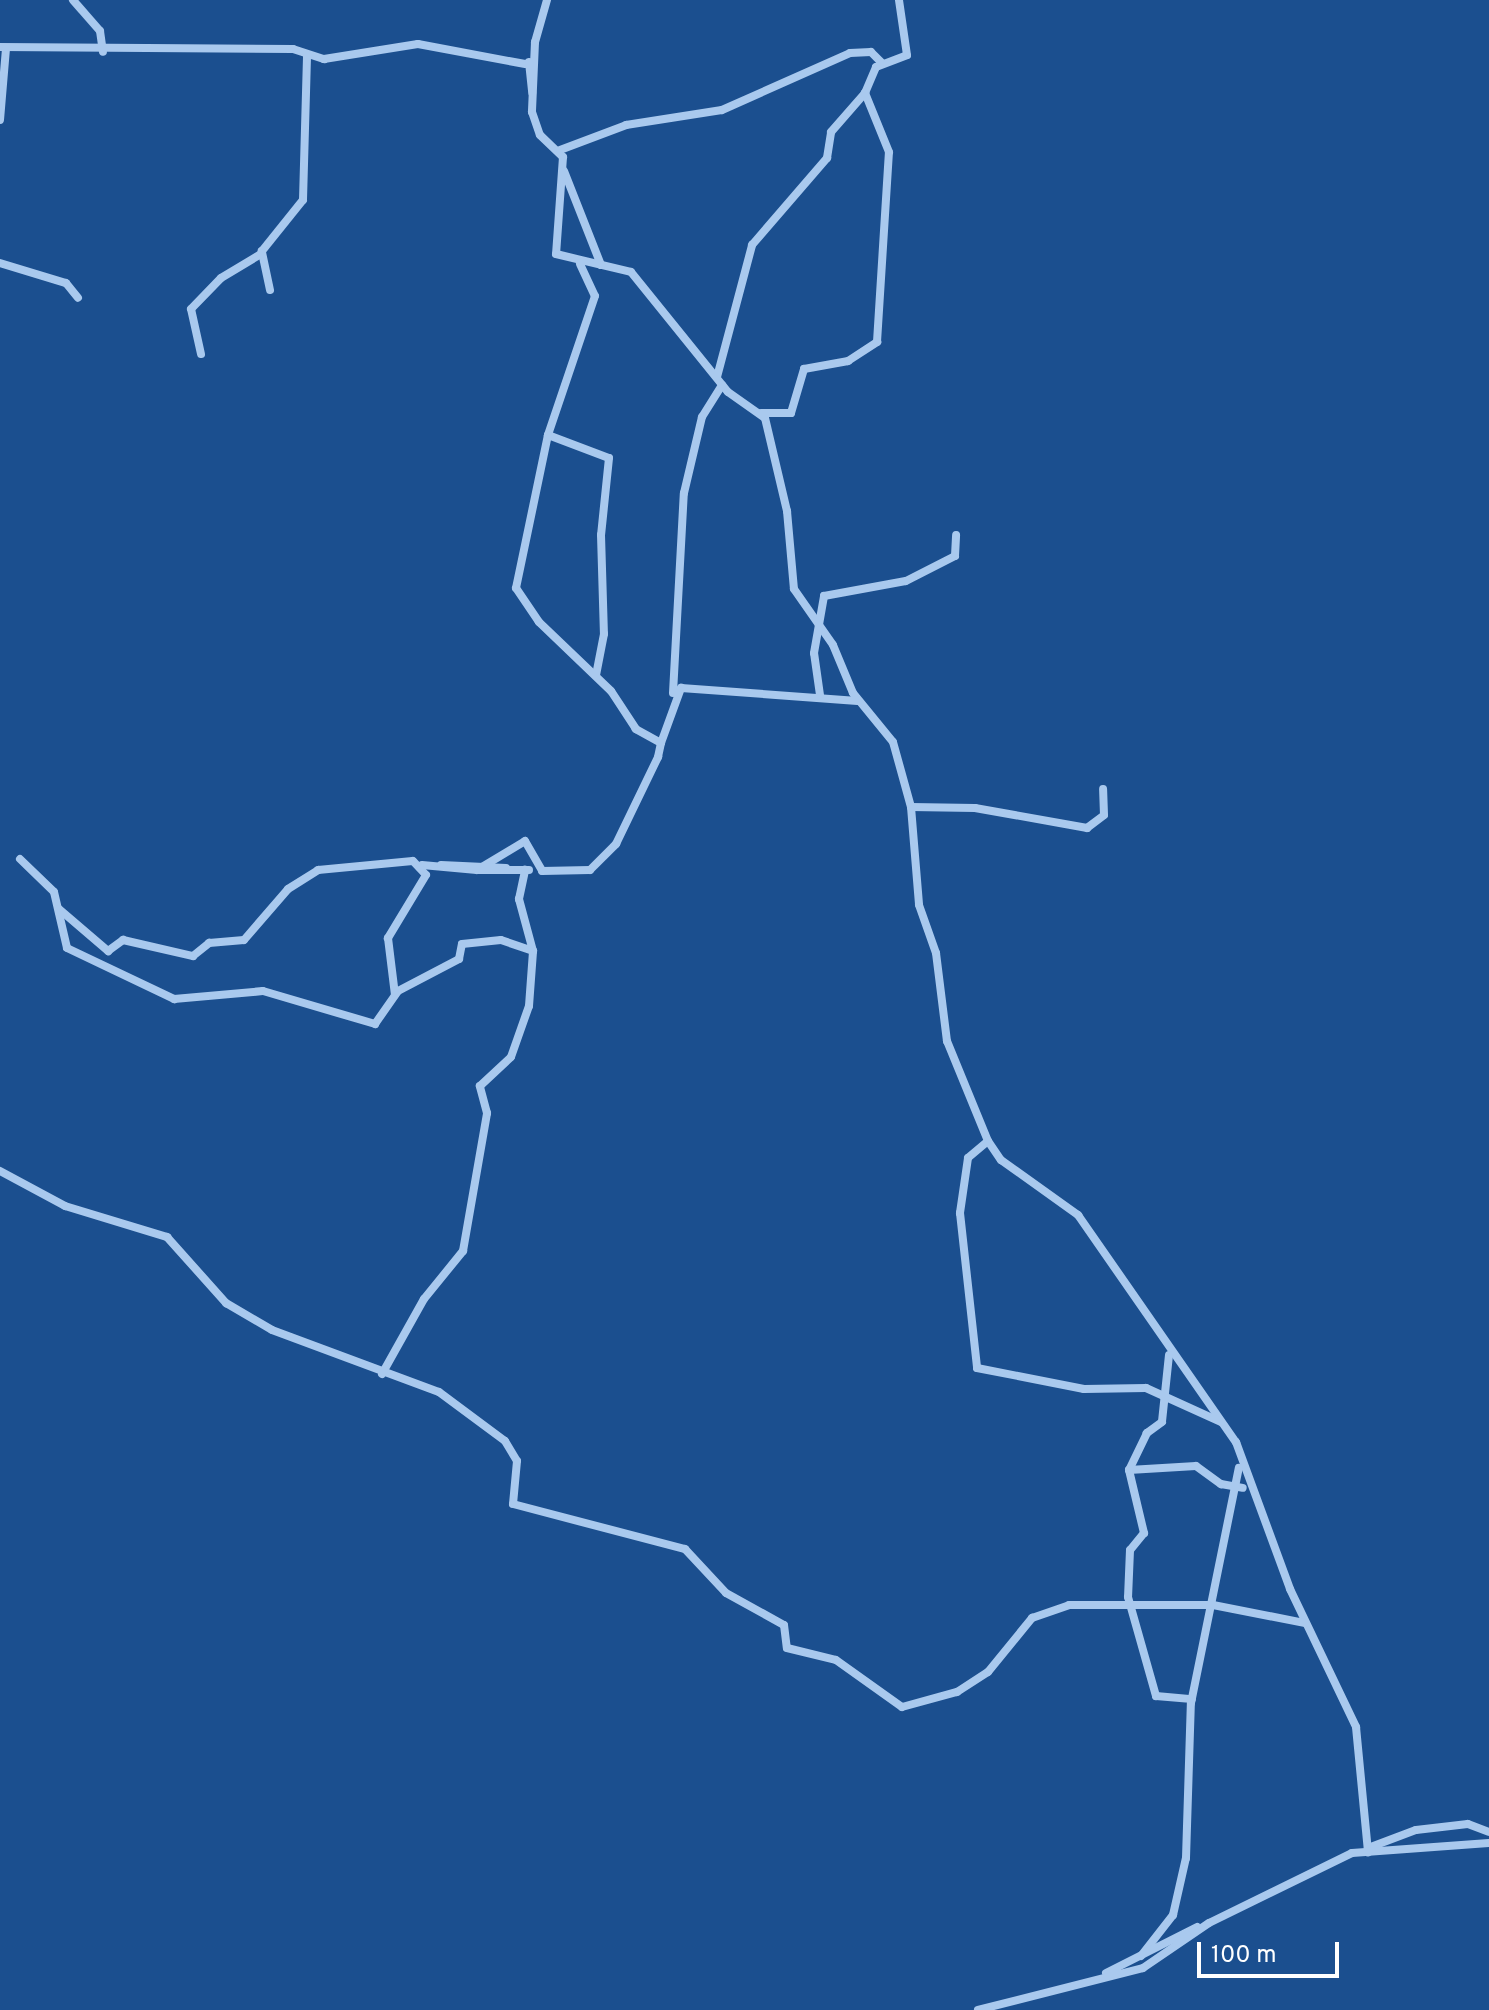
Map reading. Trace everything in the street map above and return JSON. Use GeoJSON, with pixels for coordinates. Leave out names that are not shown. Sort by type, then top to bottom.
{"type":"FeatureCollection","features":[{"type":"Feature","properties":{"kind":"street"},"geometry":{"type":"LineString","coordinates":[[73,0],[104,37],[103,52]]}},
{"type":"Feature","properties":{"kind":"street"},"geometry":{"type":"LineString","coordinates":[[547,0],[535,54],[537,131],[560,150],[564,171],[601,265]]}},
{"type":"Feature","properties":{"kind":"street"},"geometry":{"type":"LineString","coordinates":[[395,995],[388,938],[426,875],[439,866],[491,865],[580,873],[604,861],[661,743],[670,731],[684,493],[702,417],[720,381],[752,245],[794,187],[827,158],[831,132],[865,93],[882,63],[907,55],[899,0]]}},
{"type":"Feature","properties":{"kind":"street"},"geometry":{"type":"LineString","coordinates":[[0,120],[3,48],[103,52],[293,49],[307,56],[418,44],[525,64]]}},
{"type":"Feature","properties":{"kind":"street"},"geometry":{"type":"LineString","coordinates":[[560,150],[626,125],[722,110],[850,53],[871,52],[882,63]]}},
{"type":"Feature","properties":{"kind":"street"},"geometry":{"type":"LineString","coordinates":[[525,64],[535,54]]}},
{"type":"Feature","properties":{"kind":"street"},"geometry":{"type":"LineString","coordinates":[[201,354],[191,309],[221,278],[261,254],[302,203],[307,56]]}},
{"type":"Feature","properties":{"kind":"street"},"geometry":{"type":"LineString","coordinates":[[525,64],[534,98]]}},
{"type":"Feature","properties":{"kind":"street"},"geometry":{"type":"LineString","coordinates":[[760,413],[791,413],[804,369],[848,361],[877,342],[889,152],[865,93]]}},
{"type":"Feature","properties":{"kind":"street"},"geometry":{"type":"LineString","coordinates":[[564,171],[554,248],[580,264],[621,267],[641,281],[720,381],[760,413],[783,491],[792,584],[816,620],[858,701],[888,732],[911,807],[919,905],[936,953],[947,1041],[988,1141],[1001,1160],[1078,1215],[1168,1354],[1198,1380],[1238,1447],[1243,1488],[1356,1727],[1366,1850]]}},
{"type":"Feature","properties":{"kind":"street"},"geometry":{"type":"LineString","coordinates":[[261,254],[270,290]]}},
{"type":"Feature","properties":{"kind":"street"},"geometry":{"type":"LineString","coordinates":[[0,263],[66,283],[78,298]]}},
{"type":"Feature","properties":{"kind":"street"},"geometry":{"type":"LineString","coordinates":[[580,264],[595,296],[548,435],[516,588],[596,675],[636,729],[661,743]]}},
{"type":"Feature","properties":{"kind":"street"},"geometry":{"type":"LineString","coordinates":[[548,435],[609,458],[601,535],[604,634],[596,675]]}},
{"type":"Feature","properties":{"kind":"street"},"geometry":{"type":"LineString","coordinates":[[820,695],[816,620],[829,594],[906,581],[955,556],[956,535]]}},
{"type":"Feature","properties":{"kind":"street"},"geometry":{"type":"LineString","coordinates":[[673,693],[820,695],[858,701]]}},
{"type":"Feature","properties":{"kind":"street"},"geometry":{"type":"LineString","coordinates":[[911,807],[960,807],[1087,828],[1104,815],[1103,789]]}},
{"type":"Feature","properties":{"kind":"street"},"geometry":{"type":"LineString","coordinates":[[477,870],[491,865],[525,841],[542,871]]}},
{"type":"Feature","properties":{"kind":"street"},"geometry":{"type":"LineString","coordinates":[[59,909],[108,951],[123,940],[193,956],[209,943],[244,940],[288,889],[318,870],[387,858],[477,870],[506,868]]}},
{"type":"Feature","properties":{"kind":"street"},"geometry":{"type":"LineString","coordinates":[[20,859],[49,884],[59,909],[61,935],[76,956],[174,999],[263,991],[375,1024],[395,995],[458,960],[463,944],[501,940],[533,951]]}},
{"type":"Feature","properties":{"kind":"street"},"geometry":{"type":"LineString","coordinates":[[422,865],[426,875]]}},
{"type":"Feature","properties":{"kind":"street"},"geometry":{"type":"LineString","coordinates":[[382,1374],[424,1299],[463,1251],[488,1111],[480,1088],[516,1049],[529,1006],[533,951],[519,899],[525,870]]}},
{"type":"Feature","properties":{"kind":"street"},"geometry":{"type":"LineString","coordinates":[[988,1141],[968,1158],[960,1213],[976,1367],[1084,1389],[1141,1387],[1167,1395],[1221,1422]]}},
{"type":"Feature","properties":{"kind":"street"},"geometry":{"type":"LineString","coordinates":[[0,1171],[65,1206],[167,1237],[231,1308],[382,1374],[439,1392],[505,1441],[517,1461],[513,1504],[685,1549],[726,1593],[782,1623],[787,1648],[836,1660],[902,1707],[928,1705],[988,1672],[1033,1618],[1069,1605],[1134,1608],[1210,1605],[1305,1623]]}},
{"type":"Feature","properties":{"kind":"street"},"geometry":{"type":"LineString","coordinates":[[1168,1354],[1167,1395],[1161,1424],[1143,1439],[1129,1470],[1144,1533],[1130,1550],[1134,1608],[1156,1696],[1192,1699]]}},
{"type":"Feature","properties":{"kind":"street"},"geometry":{"type":"LineString","coordinates":[[1129,1470],[1196,1466],[1243,1488]]}},
{"type":"Feature","properties":{"kind":"street"},"geometry":{"type":"LineString","coordinates":[[1141,1956],[1173,1915],[1186,1858],[1192,1699],[1210,1605],[1243,1488]]}},
{"type":"Feature","properties":{"kind":"street"},"geometry":{"type":"LineString","coordinates":[[1094,1978],[1366,1850],[1416,1830],[1468,1824],[1489,1832]]}},
{"type":"Feature","properties":{"kind":"street"},"geometry":{"type":"LineString","coordinates":[[1366,1850],[1489,1843]]}},
{"type":"Feature","properties":{"kind":"street"},"geometry":{"type":"LineString","coordinates":[[978,2010],[1143,1968],[1209,1923]]}}]}
